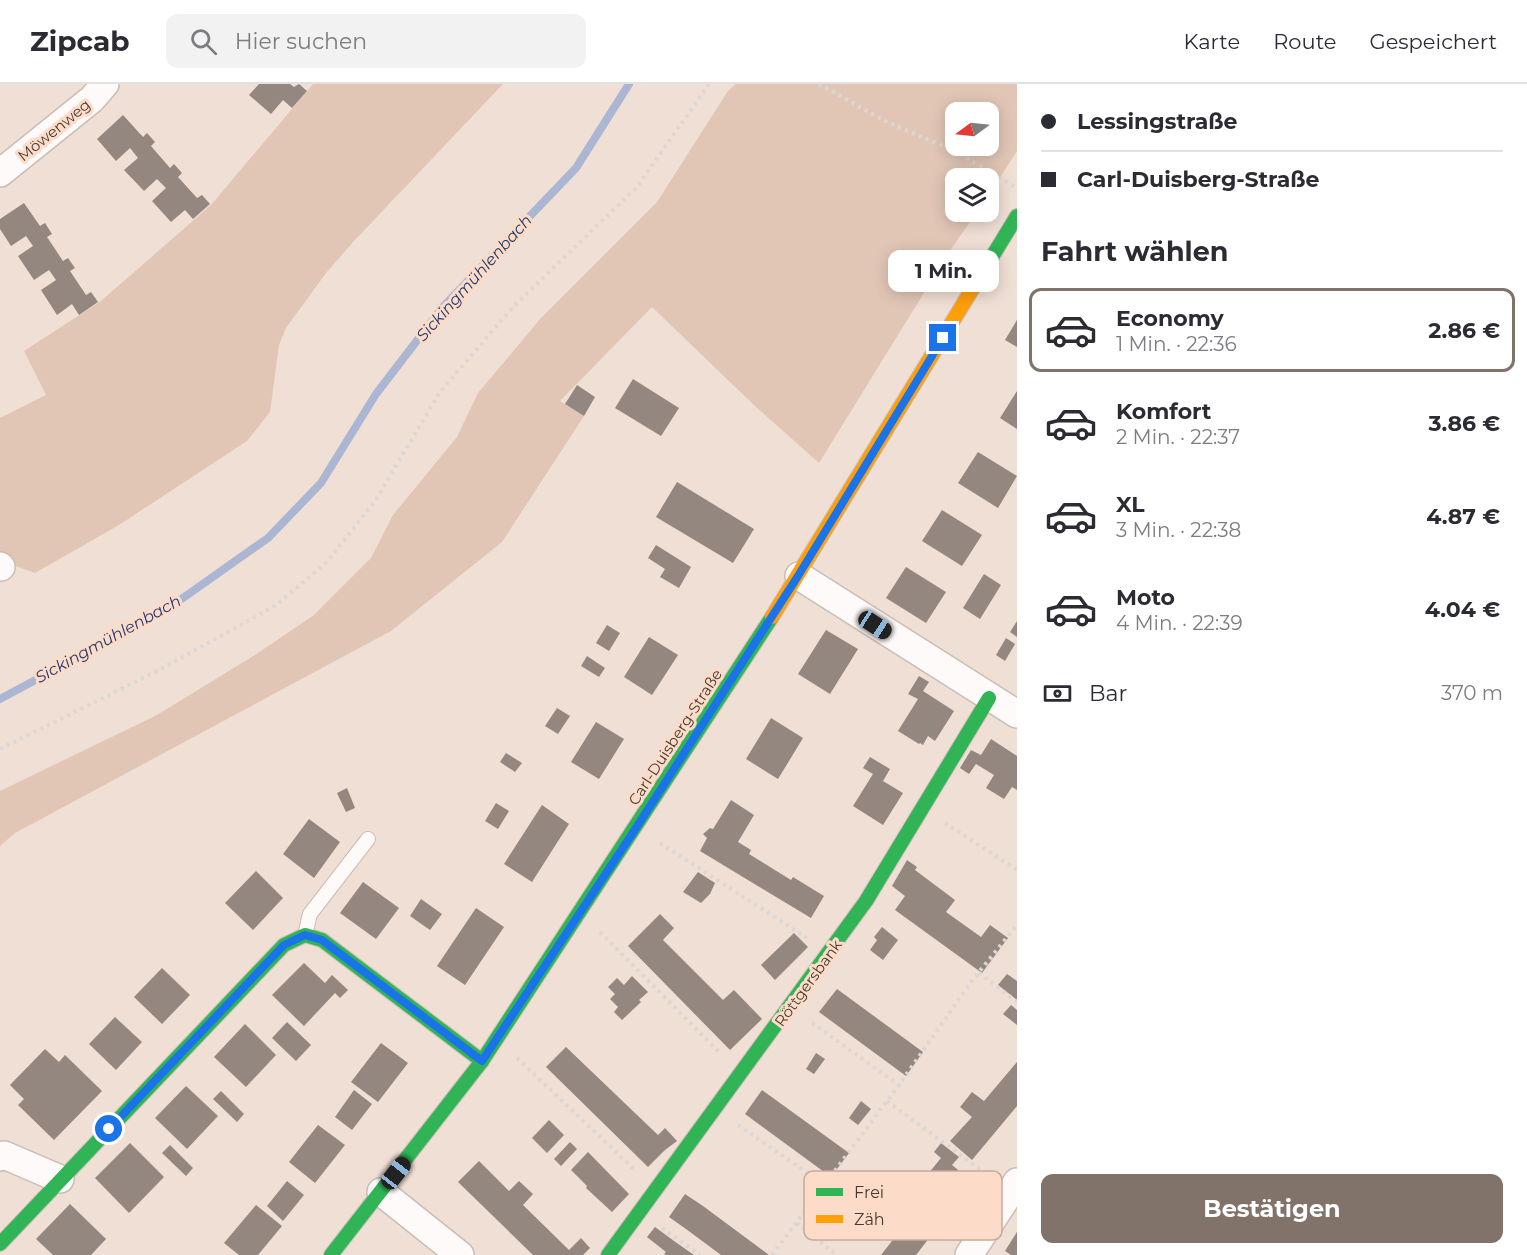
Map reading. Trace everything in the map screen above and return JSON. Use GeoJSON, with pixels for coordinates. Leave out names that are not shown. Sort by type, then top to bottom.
{"type":"FeatureCollection","features":[{"type":"Feature","properties":{"kind":"street","name":"Möwenweg"},"geometry":{"type":"LineString","coordinates":[[0,173],[92,99],[105,84]]}},
{"type":"Feature","properties":{"kind":"street","name":"Carl-Duisberg-Straße"},"geometry":{"type":"LineString","coordinates":[[331,1255],[482,1061],[636,828],[798,576],[1017,216]]}},
{"type":"Feature","properties":{"kind":"street"},"geometry":{"type":"LineString","coordinates":[[798,576],[1017,714]]}},
{"type":"Feature","properties":{"kind":"street","name":"Röttgersbank"},"geometry":{"type":"LineString","coordinates":[[608,1255],[866,901],[989,698]]}},
{"type":"Feature","properties":{"kind":"street"},"geometry":{"type":"LineString","coordinates":[[0,1244],[284,945],[305,935],[322,940],[482,1061]]}},
{"type":"Feature","properties":{"kind":"street"},"geometry":{"type":"LineString","coordinates":[[0,1157],[4,1155],[60,1179]]}},
{"type":"Feature","properties":{"kind":"street"},"geometry":{"type":"LineString","coordinates":[[1002,1205],[1014,1187]]}},
{"type":"Feature","properties":{"kind":"street"},"geometry":{"type":"LineString","coordinates":[[381,1192],[460,1255]]}},
{"type":"Feature","properties":{"kind":"street"},"geometry":{"type":"LineString","coordinates":[[969,1255],[979,1240]]}},
{"type":"Feature","properties":{"kind":"lane"},"geometry":{"type":"LineString","coordinates":[[305,935],[310,914],[368,839]]}},
{"type":"Feature","properties":{"kind":"path"},"geometry":{"type":"LineString","coordinates":[[0,749],[159,670],[275,606],[327,562],[375,501],[440,392],[513,307],[638,188],[709,84]]}},
{"type":"Feature","properties":{"kind":"path"},"geometry":{"type":"LineString","coordinates":[[819,84],[885,121],[957,152],[1017,188]]}},
{"type":"Feature","properties":{"kind":"path"},"geometry":{"type":"LineString","coordinates":[[922,808],[1017,870]]}},
{"type":"Feature","properties":{"kind":"path"},"geometry":{"type":"LineString","coordinates":[[636,828],[830,952]]}},
{"type":"Feature","properties":{"kind":"path"},"geometry":{"type":"LineString","coordinates":[[580,912],[741,1074]]}},
{"type":"Feature","properties":{"kind":"path"},"geometry":{"type":"LineString","coordinates":[[835,1171],[979,973],[1017,925]]}},
{"type":"Feature","properties":{"kind":"path"},"geometry":{"type":"LineString","coordinates":[[979,973],[1017,1002]]}},
{"type":"Feature","properties":{"kind":"path"},"geometry":{"type":"LineString","coordinates":[[790,1007],[899,1085]]}},
{"type":"Feature","properties":{"kind":"path"},"geometry":{"type":"LineString","coordinates":[[496,1040],[656,1190]]}},
{"type":"Feature","properties":{"kind":"path"},"geometry":{"type":"LineString","coordinates":[[887,1101],[990,1171]]}},
{"type":"Feature","properties":{"kind":"path"},"geometry":{"type":"LineString","coordinates":[[716,1109],[805,1171]]}},
{"type":"Feature","properties":{"kind":"path"},"geometry":{"type":"LineString","coordinates":[[639,1212],[700,1255]]}},
{"type":"Feature","properties":{"kind":"path"},"geometry":{"type":"LineString","coordinates":[[772,1255],[804,1214]]}},
{"type":"Feature","properties":{"kind":"path"},"geometry":{"type":"LineString","coordinates":[[797,1223],[804,1229]]}},
{"type":"Feature","properties":{"kind":"path"},"geometry":{"type":"LineString","coordinates":[[818,1240],[837,1255]]}},
{"type":"Feature","properties":{"kind":"shaded area"},"geometry":{"type":"Polygon","coordinates":[[[313,84],[503,84],[354,241],[326,273],[286,328],[279,345],[270,412],[247,441],[119,525],[35,573],[10,564],[0,554],[0,418],[46,395],[24,351],[101,301],[211,205],[313,84]]]}},
{"type":"Feature","properties":{"kind":"shaded area"},"geometry":{"type":"Polygon","coordinates":[[[736,84],[1017,84],[1017,151],[999,179],[999,168],[945,168],[945,222],[970,222],[819,463],[756,407],[652,307],[560,401],[584,416],[502,542],[391,631],[15,833],[0,846],[0,791],[157,715],[258,653],[314,615],[371,558],[393,515],[457,437],[478,393],[541,318],[657,202],[728,91],[736,84]]]}},
{"type":"Feature","properties":{"kind":"building"},"geometry":{"type":"Polygon","coordinates":[[[259,84],[290,84],[294,87],[299,84],[307,91],[292,108],[283,100],[271,114],[249,95],[259,84]]]}},
{"type":"Feature","properties":{"kind":"building"},"geometry":{"type":"Polygon","coordinates":[[[123,115],[143,137],[147,133],[155,142],[151,146],[170,168],[174,164],[182,173],[178,177],[197,198],[202,195],[210,204],[193,219],[185,210],[171,222],[152,201],[166,188],[157,179],[144,191],[124,170],[138,158],[130,148],[116,161],[97,139],[123,115]]]}},
{"type":"Feature","properties":{"kind":"building"},"geometry":{"type":"Polygon","coordinates":[[[24,203],[40,226],[45,223],[52,234],[47,237],[63,261],[68,258],[75,268],[70,271],[86,295],[91,292],[98,302],[79,315],[72,304],[57,315],[41,290],[56,280],[49,270],[34,280],[18,256],[33,246],[26,236],[11,246],[0,229],[0,219],[24,203]]]}},
{"type":"Feature","properties":{"kind":"building"},"geometry":{"type":"Polygon","coordinates":[[[1017,320],[1017,347],[1005,340],[1017,320]]]}},
{"type":"Feature","properties":{"kind":"building"},"geometry":{"type":"Polygon","coordinates":[[[633,379],[679,408],[661,436],[615,408],[633,379]]]}},
{"type":"Feature","properties":{"kind":"building"},"geometry":{"type":"Polygon","coordinates":[[[577,385],[595,397],[584,416],[565,404],[577,385]]]}},
{"type":"Feature","properties":{"kind":"building"},"geometry":{"type":"Polygon","coordinates":[[[1017,391],[1017,429],[1000,418],[1017,391]]]}},
{"type":"Feature","properties":{"kind":"building"},"geometry":{"type":"Polygon","coordinates":[[[978,452],[1017,476],[998,508],[958,483],[978,452]]]}},
{"type":"Feature","properties":{"kind":"building"},"geometry":{"type":"Polygon","coordinates":[[[677,482],[754,529],[733,563],[656,517],[677,482]]]}},
{"type":"Feature","properties":{"kind":"building"},"geometry":{"type":"Polygon","coordinates":[[[942,510],[982,535],[962,566],[922,541],[942,510]]]}},
{"type":"Feature","properties":{"kind":"building"},"geometry":{"type":"Polygon","coordinates":[[[656,545],[691,567],[679,588],[660,577],[665,569],[648,558],[656,545]]]}},
{"type":"Feature","properties":{"kind":"building"},"geometry":{"type":"Polygon","coordinates":[[[906,567],[946,592],[926,623],[886,598],[906,567]]]}},
{"type":"Feature","properties":{"kind":"building"},"geometry":{"type":"Polygon","coordinates":[[[984,574],[1001,585],[980,619],[963,608],[984,574]]]}},
{"type":"Feature","properties":{"kind":"building"},"geometry":{"type":"Polygon","coordinates":[[[1017,621],[1017,637],[1010,632],[1017,621]]]}},
{"type":"Feature","properties":{"kind":"building"},"geometry":{"type":"Polygon","coordinates":[[[607,625],[620,633],[609,651],[596,643],[607,625]]]}},
{"type":"Feature","properties":{"kind":"building"},"geometry":{"type":"Polygon","coordinates":[[[826,630],[858,649],[830,694],[798,674],[826,630]]]}},
{"type":"Feature","properties":{"kind":"building"},"geometry":{"type":"Polygon","coordinates":[[[649,637],[678,655],[652,695],[624,677],[649,637]]]}},
{"type":"Feature","properties":{"kind":"building"},"geometry":{"type":"Polygon","coordinates":[[[1006,638],[1015,644],[1005,661],[996,655],[1006,638]]]}},
{"type":"Feature","properties":{"kind":"building"},"geometry":{"type":"Polygon","coordinates":[[[587,656],[605,668],[599,677],[581,666],[587,656]]]}},
{"type":"Feature","properties":{"kind":"building"},"geometry":{"type":"Polygon","coordinates":[[[919,676],[929,682],[923,691],[954,711],[935,741],[928,736],[923,745],[898,731],[918,699],[908,694],[919,676]]]}},
{"type":"Feature","properties":{"kind":"building"},"geometry":{"type":"Polygon","coordinates":[[[557,708],[570,716],[558,734],[545,726],[557,708]]]}},
{"type":"Feature","properties":{"kind":"building"},"geometry":{"type":"Polygon","coordinates":[[[771,718],[803,738],[778,779],[746,759],[771,718]]]}},
{"type":"Feature","properties":{"kind":"building"},"geometry":{"type":"Polygon","coordinates":[[[596,722],[624,739],[599,779],[571,762],[596,722]]]}},
{"type":"Feature","properties":{"kind":"building"},"geometry":{"type":"Polygon","coordinates":[[[991,739],[1017,756],[1017,790],[1012,787],[1004,799],[986,788],[994,775],[976,764],[969,774],[960,768],[971,750],[981,755],[991,739]]]}},
{"type":"Feature","properties":{"kind":"building"},"geometry":{"type":"Polygon","coordinates":[[[506,753],[522,763],[515,772],[500,762],[506,753]]]}},
{"type":"Feature","properties":{"kind":"building"},"geometry":{"type":"Polygon","coordinates":[[[870,757],[890,769],[883,781],[903,793],[883,825],[853,806],[873,774],[863,768],[870,757]]]}},
{"type":"Feature","properties":{"kind":"building"},"geometry":{"type":"Polygon","coordinates":[[[347,788],[355,808],[346,812],[337,793],[347,788]]]}},
{"type":"Feature","properties":{"kind":"building"},"geometry":{"type":"Polygon","coordinates":[[[731,800],[754,815],[738,842],[751,850],[749,854],[791,880],[793,877],[824,896],[811,918],[700,851],[707,838],[703,834],[710,828],[713,829],[731,800]]]}},
{"type":"Feature","properties":{"kind":"building"},"geometry":{"type":"Polygon","coordinates":[[[496,803],[509,811],[498,829],[485,821],[496,803]]]}},
{"type":"Feature","properties":{"kind":"building"},"geometry":{"type":"Polygon","coordinates":[[[542,805],[569,824],[532,882],[504,864],[542,805]]]}},
{"type":"Feature","properties":{"kind":"building"},"geometry":{"type":"Polygon","coordinates":[[[309,819],[340,842],[314,878],[283,854],[309,819]]]}},
{"type":"Feature","properties":{"kind":"building"},"geometry":{"type":"Polygon","coordinates":[[[907,860],[917,867],[915,870],[955,900],[946,912],[981,937],[990,925],[1008,938],[982,973],[895,910],[905,896],[892,886],[907,860]]]}},
{"type":"Feature","properties":{"kind":"building"},"geometry":{"type":"Polygon","coordinates":[[[256,871],[283,898],[253,930],[225,903],[256,871]]]}},
{"type":"Feature","properties":{"kind":"building"},"geometry":{"type":"Polygon","coordinates":[[[698,872],[715,883],[710,894],[701,903],[683,892],[698,872]]]}},
{"type":"Feature","properties":{"kind":"building"},"geometry":{"type":"Polygon","coordinates":[[[363,882],[399,908],[376,939],[340,913],[363,882]]]}},
{"type":"Feature","properties":{"kind":"building"},"geometry":{"type":"Polygon","coordinates":[[[421,899],[442,914],[430,930],[410,916],[421,899]]]}},
{"type":"Feature","properties":{"kind":"building"},"geometry":{"type":"Polygon","coordinates":[[[476,908],[504,927],[465,985],[437,966],[476,908]]]}},
{"type":"Feature","properties":{"kind":"building"},"geometry":{"type":"Polygon","coordinates":[[[660,914],[674,928],[663,940],[723,1000],[734,990],[762,1019],[730,1050],[628,946],[660,914]]]}},
{"type":"Feature","properties":{"kind":"building"},"geometry":{"type":"Polygon","coordinates":[[[882,927],[898,940],[883,960],[870,950],[877,940],[874,937],[882,927]]]}},
{"type":"Feature","properties":{"kind":"building"},"geometry":{"type":"Polygon","coordinates":[[[794,933],[808,947],[775,980],[761,965],[794,933]]]}},
{"type":"Feature","properties":{"kind":"building"},"geometry":{"type":"Polygon","coordinates":[[[304,963],[325,983],[332,975],[348,990],[340,998],[335,993],[304,1026],[272,995],[304,963]]]}},
{"type":"Feature","properties":{"kind":"building"},"geometry":{"type":"Polygon","coordinates":[[[162,968],[190,995],[162,1024],[134,997],[162,968]]]}},
{"type":"Feature","properties":{"kind":"building"},"geometry":{"type":"Polygon","coordinates":[[[1007,974],[1017,981],[1017,1000],[998,985],[1007,974]]]}},
{"type":"Feature","properties":{"kind":"building"},"geometry":{"type":"Polygon","coordinates":[[[632,976],[648,992],[622,1020],[614,1012],[618,1007],[610,999],[615,994],[608,987],[617,978],[624,985],[632,976]]]}},
{"type":"Feature","properties":{"kind":"building"},"geometry":{"type":"Polygon","coordinates":[[[837,989],[923,1052],[906,1076],[819,1012],[837,989]]]}},
{"type":"Feature","properties":{"kind":"building"},"geometry":{"type":"Polygon","coordinates":[[[1011,1005],[1017,1010],[1017,1025],[1003,1014],[1011,1005]]]}},
{"type":"Feature","properties":{"kind":"building"},"geometry":{"type":"Polygon","coordinates":[[[115,1017],[142,1042],[116,1070],[89,1044],[115,1017]]]}},
{"type":"Feature","properties":{"kind":"building"},"geometry":{"type":"Polygon","coordinates":[[[287,1022],[311,1045],[296,1061],[272,1038],[287,1022]]]}},
{"type":"Feature","properties":{"kind":"building"},"geometry":{"type":"Polygon","coordinates":[[[245,1024],[276,1055],[246,1087],[214,1057],[245,1024]]]}},
{"type":"Feature","properties":{"kind":"building"},"geometry":{"type":"Polygon","coordinates":[[[381,1043],[408,1063],[378,1102],[351,1082],[381,1043]]]}},
{"type":"Feature","properties":{"kind":"building"},"geometry":{"type":"Polygon","coordinates":[[[566,1047],[658,1135],[665,1128],[677,1141],[648,1167],[546,1067],[566,1047]]]}},
{"type":"Feature","properties":{"kind":"building"},"geometry":{"type":"Polygon","coordinates":[[[45,1049],[59,1062],[65,1055],[102,1091],[54,1140],[18,1105],[24,1099],[10,1085],[45,1049]]]}},
{"type":"Feature","properties":{"kind":"building"},"geometry":{"type":"Polygon","coordinates":[[[816,1053],[825,1059],[814,1074],[806,1069],[816,1053]]]}},
{"type":"Feature","properties":{"kind":"building"},"geometry":{"type":"Polygon","coordinates":[[[1017,1062],[1017,1106],[972,1160],[950,1141],[972,1117],[960,1107],[972,1092],[984,1101],[1017,1062]]]}},
{"type":"Feature","properties":{"kind":"building"},"geometry":{"type":"Polygon","coordinates":[[[186,1086],[218,1116],[187,1149],[155,1118],[186,1086]]]}},
{"type":"Feature","properties":{"kind":"building"},"geometry":{"type":"Polygon","coordinates":[[[354,1090],[372,1104],[352,1130],[335,1117],[354,1090]]]}},
{"type":"Feature","properties":{"kind":"building"},"geometry":{"type":"Polygon","coordinates":[[[762,1090],[849,1153],[836,1171],[823,1171],[745,1114],[762,1090]]]}},
{"type":"Feature","properties":{"kind":"building"},"geometry":{"type":"Polygon","coordinates":[[[221,1091],[244,1114],[237,1122],[213,1099],[221,1091]]]}},
{"type":"Feature","properties":{"kind":"building"},"geometry":{"type":"Polygon","coordinates":[[[861,1101],[871,1109],[858,1125],[849,1118],[861,1101]]]}},
{"type":"Feature","properties":{"kind":"building"},"geometry":{"type":"Polygon","coordinates":[[[549,1120],[564,1135],[547,1153],[532,1138],[549,1120]]]}},
{"type":"Feature","properties":{"kind":"building"},"geometry":{"type":"Polygon","coordinates":[[[318,1125],[345,1145],[315,1183],[289,1162],[318,1125]]]}},
{"type":"Feature","properties":{"kind":"building"},"geometry":{"type":"Polygon","coordinates":[[[570,1142],[577,1149],[561,1166],[554,1159],[570,1142]]]}},
{"type":"Feature","properties":{"kind":"building"},"geometry":{"type":"Polygon","coordinates":[[[130,1143],[164,1177],[129,1213],[95,1178],[130,1143]]]}},
{"type":"Feature","properties":{"kind":"building"},"geometry":{"type":"Polygon","coordinates":[[[941,1143],[959,1157],[952,1165],[959,1171],[930,1171],[941,1158],[934,1152],[941,1143]]]}},
{"type":"Feature","properties":{"kind":"building"},"geometry":{"type":"Polygon","coordinates":[[[170,1145],[193,1168],[186,1176],[162,1153],[170,1145]]]}},
{"type":"Feature","properties":{"kind":"building"},"geometry":{"type":"Polygon","coordinates":[[[588,1152],[629,1194],[612,1212],[586,1188],[587,1186],[571,1170],[588,1152]]]}},
{"type":"Feature","properties":{"kind":"building"},"geometry":{"type":"Polygon","coordinates":[[[479,1161],[509,1191],[519,1181],[533,1194],[523,1205],[569,1250],[581,1238],[590,1248],[583,1255],[533,1255],[458,1182],[479,1161]]]}},
{"type":"Feature","properties":{"kind":"building"},"geometry":{"type":"Polygon","coordinates":[[[287,1181],[304,1195],[283,1221],[267,1206],[287,1181]]]}},
{"type":"Feature","properties":{"kind":"building"},"geometry":{"type":"Polygon","coordinates":[[[685,1194],[769,1255],[721,1255],[669,1217],[685,1194]]]}},
{"type":"Feature","properties":{"kind":"building"},"geometry":{"type":"Polygon","coordinates":[[[70,1204],[106,1239],[91,1255],[53,1255],[36,1239],[70,1204]]]}},
{"type":"Feature","properties":{"kind":"building"},"geometry":{"type":"Polygon","coordinates":[[[256,1205],[282,1226],[258,1255],[239,1255],[224,1243],[256,1205]]]}},
{"type":"Feature","properties":{"kind":"building"},"geometry":{"type":"Polygon","coordinates":[[[655,1227],[694,1255],[664,1254],[666,1252],[647,1237],[655,1227]]]}},
{"type":"Feature","properties":{"kind":"building"},"geometry":{"type":"Polygon","coordinates":[[[1017,1232],[1017,1255],[1011,1255],[1005,1251],[1017,1232]]]}},
{"type":"Feature","properties":{"kind":"building"},"geometry":{"type":"Polygon","coordinates":[[[893,1240],[928,1240],[916,1255],[881,1255],[893,1240]]]}},
{"type":"Feature","properties":{"kind":"waterway","name":"Sickingmühlenbach"},"geometry":{"type":"LineString","coordinates":[[0,699],[166,610],[268,538],[321,483],[376,394],[442,308],[576,168],[629,84]]}},
{"type":"Feature","properties":{"kind":"traffic: fast"},"geometry":{"type":"LineString","coordinates":[[973,288],[1017,216]]}},
{"type":"Feature","properties":{"kind":"traffic: fast"},"geometry":{"type":"LineString","coordinates":[[331,1255],[482,1061],[772,617]]}},
{"type":"Feature","properties":{"kind":"traffic: fast"},"geometry":{"type":"LineString","coordinates":[[608,1255],[866,901],[989,698]]}},
{"type":"Feature","properties":{"kind":"traffic: fast"},"geometry":{"type":"LineString","coordinates":[[0,1244],[284,945],[305,935],[322,940],[482,1061]]}},
{"type":"Feature","properties":{"kind":"traffic: slow"},"geometry":{"type":"LineString","coordinates":[[772,617],[973,288]]}},
{"type":"Feature","properties":{"kind":"route"},"geometry":{"type":"LineString","coordinates":[[109,1129],[284,945],[305,935],[322,940],[482,1061],[636,828],[798,576],[943,338]]}}]}
